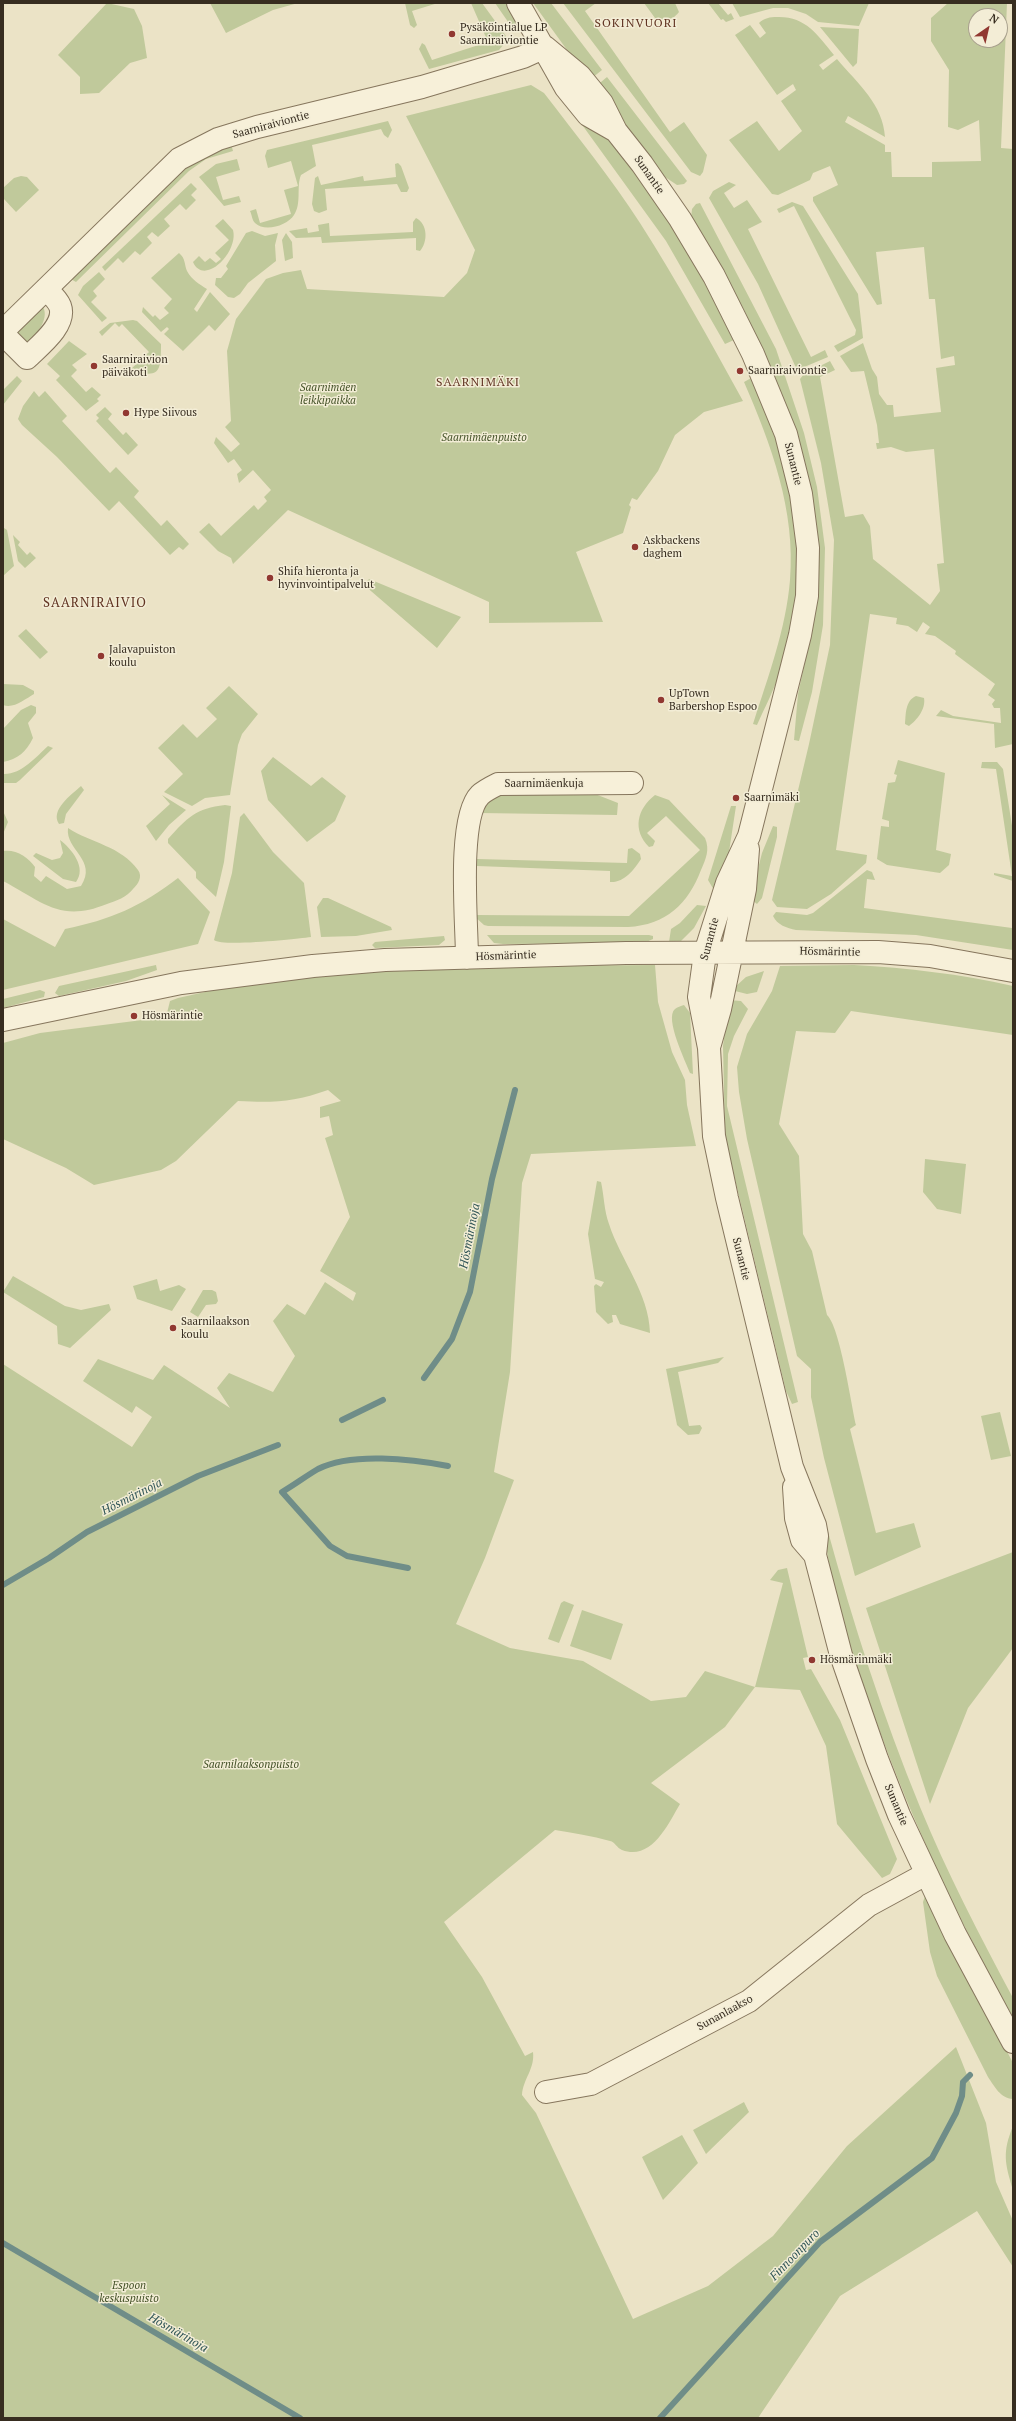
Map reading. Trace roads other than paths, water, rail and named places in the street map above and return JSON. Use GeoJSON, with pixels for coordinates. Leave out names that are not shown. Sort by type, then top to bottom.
{"type":"FeatureCollection","features":[{"type":"Feature","properties":{"kind":"street","name":"Sunantie"},"geometry":{"type":"LineString","coordinates":[[518,3],[545,47],[566,88],[588,115],[616,130],[680,219],[714,276],[753,354],[786,434],[801,494],[808,548],[807,596],[791,676],[749,836],[727,883],[705,953],[699,997],[709,1048],[710,1090],[716,1144],[727,1198],[792,1467],[815,1525],[817,1536],[814,1555],[841,1655],[874,1752],[926,1874],[1013,2042]]}},
{"type":"Feature","properties":{"kind":"street","name":"Saarniraiviontie"},"geometry":{"type":"LineString","coordinates":[[3,331],[179,159],[218,139],[257,127],[422,87],[523,57],[545,47]]}},
{"type":"Feature","properties":{"kind":"street"},"geometry":{"type":"LineString","coordinates":[[3,334],[27,358],[43,341],[60,318],[60,307],[46,288]]}},
{"type":"Feature","properties":{"kind":"street","name":"Saarnimäenkuja"},"geometry":{"type":"LineString","coordinates":[[467,958],[464,880],[468,830],[473,808],[479,796],[498,784],[632,783]]}},
{"type":"Feature","properties":{"kind":"street","name":"Sunantie"},"geometry":{"type":"LineString","coordinates":[[709,1048],[720,1010],[730,953],[745,889],[749,836]]}},
{"type":"Feature","properties":{"kind":"street","name":"Hösmärintie"},"geometry":{"type":"LineString","coordinates":[[3,1020],[181,983],[318,965],[385,960],[773,951],[878,952],[930,956],[1013,971]]}},
{"type":"Feature","properties":{"kind":"street","name":"Sunanlaakso"},"geometry":{"type":"LineString","coordinates":[[546,2092],[591,2084],[749,2002],[869,1905],[926,1874]]}},
{"type":"Feature","properties":{"kind":"waterway","name":"Hösmärinoja"},"geometry":{"type":"LineString","coordinates":[[424,1378],[452,1339],[470,1292],[492,1179],[515,1090]]}},
{"type":"Feature","properties":{"kind":"waterway","name":"Hösmärinoja"},"geometry":{"type":"LineString","coordinates":[[342,1420],[383,1400]]}},
{"type":"Feature","properties":{"kind":"waterway","name":"Hösmärinoja"},"geometry":{"type":"LineString","coordinates":[[3,1585],[49,1558],[87,1532],[198,1476],[278,1445]]}},
{"type":"Feature","properties":{"kind":"waterway"},"geometry":{"type":"LineString","coordinates":[[408,1568],[347,1556],[330,1546],[282,1492],[318,1469],[347,1460],[382,1458],[400,1459],[448,1466]]}},
{"type":"Feature","properties":{"kind":"waterway","name":"Finnoonpuro"},"geometry":{"type":"LineString","coordinates":[[660,2418],[820,2242],[932,2158],[956,2113],[962,2096],[963,2082],[970,2075]]}},
{"type":"Feature","properties":{"kind":"waterway","name":"Hösmärinoja"},"geometry":{"type":"LineString","coordinates":[[3,2243],[300,2418]]}},
{"type":"Feature","properties":{"kind":"place","name":"Pysäköintialue LP Saarniraiviontie"},"geometry":{"type":"Point","coordinates":[452,34]}},
{"type":"Feature","properties":{"kind":"place","name":"Saarniraivion päiväkoti"},"geometry":{"type":"Point","coordinates":[94,366]}},
{"type":"Feature","properties":{"kind":"place","name":"Saarniraiviontie"},"geometry":{"type":"Point","coordinates":[740,371]}},
{"type":"Feature","properties":{"kind":"place","name":"Hype Siivous"},"geometry":{"type":"Point","coordinates":[126,413]}},
{"type":"Feature","properties":{"kind":"place","name":"Askbackens daghem"},"geometry":{"type":"Point","coordinates":[635,547]}},
{"type":"Feature","properties":{"kind":"place","name":"Shifa hieronta ja hyvinvointipalvelut"},"geometry":{"type":"Point","coordinates":[270,578]}},
{"type":"Feature","properties":{"kind":"place","name":"Jalavapuiston koulu"},"geometry":{"type":"Point","coordinates":[101,656]}},
{"type":"Feature","properties":{"kind":"place","name":"UpTown Barbershop Espoo"},"geometry":{"type":"Point","coordinates":[661,700]}},
{"type":"Feature","properties":{"kind":"place","name":"Saarnimäki"},"geometry":{"type":"Point","coordinates":[736,798]}},
{"type":"Feature","properties":{"kind":"place","name":"Hösmärintie"},"geometry":{"type":"Point","coordinates":[134,1016]}},
{"type":"Feature","properties":{"kind":"place","name":"Saarnilaakson koulu"},"geometry":{"type":"Point","coordinates":[173,1328]}},
{"type":"Feature","properties":{"kind":"place","name":"Hösmärinmäki"},"geometry":{"type":"Point","coordinates":[812,1660]}},
{"type":"Feature","properties":{"kind":"district","name":"SOKINVUORI"},"geometry":{"type":"Point","coordinates":[636,24]}},
{"type":"Feature","properties":{"kind":"district","name":"SAARNIMÄKI"},"geometry":{"type":"Point","coordinates":[478,383]}},
{"type":"Feature","properties":{"kind":"district","name":"SAARNIRAIVIO"},"geometry":{"type":"Point","coordinates":[95,603]}},
{"type":"Feature","properties":{"kind":"park label","name":"Saarnimäen leikkipaikka"},"geometry":{"type":"Point","coordinates":[328,394]}},
{"type":"Feature","properties":{"kind":"park label","name":"Saarnimäenpuisto"},"geometry":{"type":"Point","coordinates":[484,438]}},
{"type":"Feature","properties":{"kind":"park label","name":"Saarnilaaksonpuisto"},"geometry":{"type":"Point","coordinates":[251,1765]}},
{"type":"Feature","properties":{"kind":"park label","name":"Espoon keskuspuisto"},"geometry":{"type":"Point","coordinates":[129,2292]}}]}
